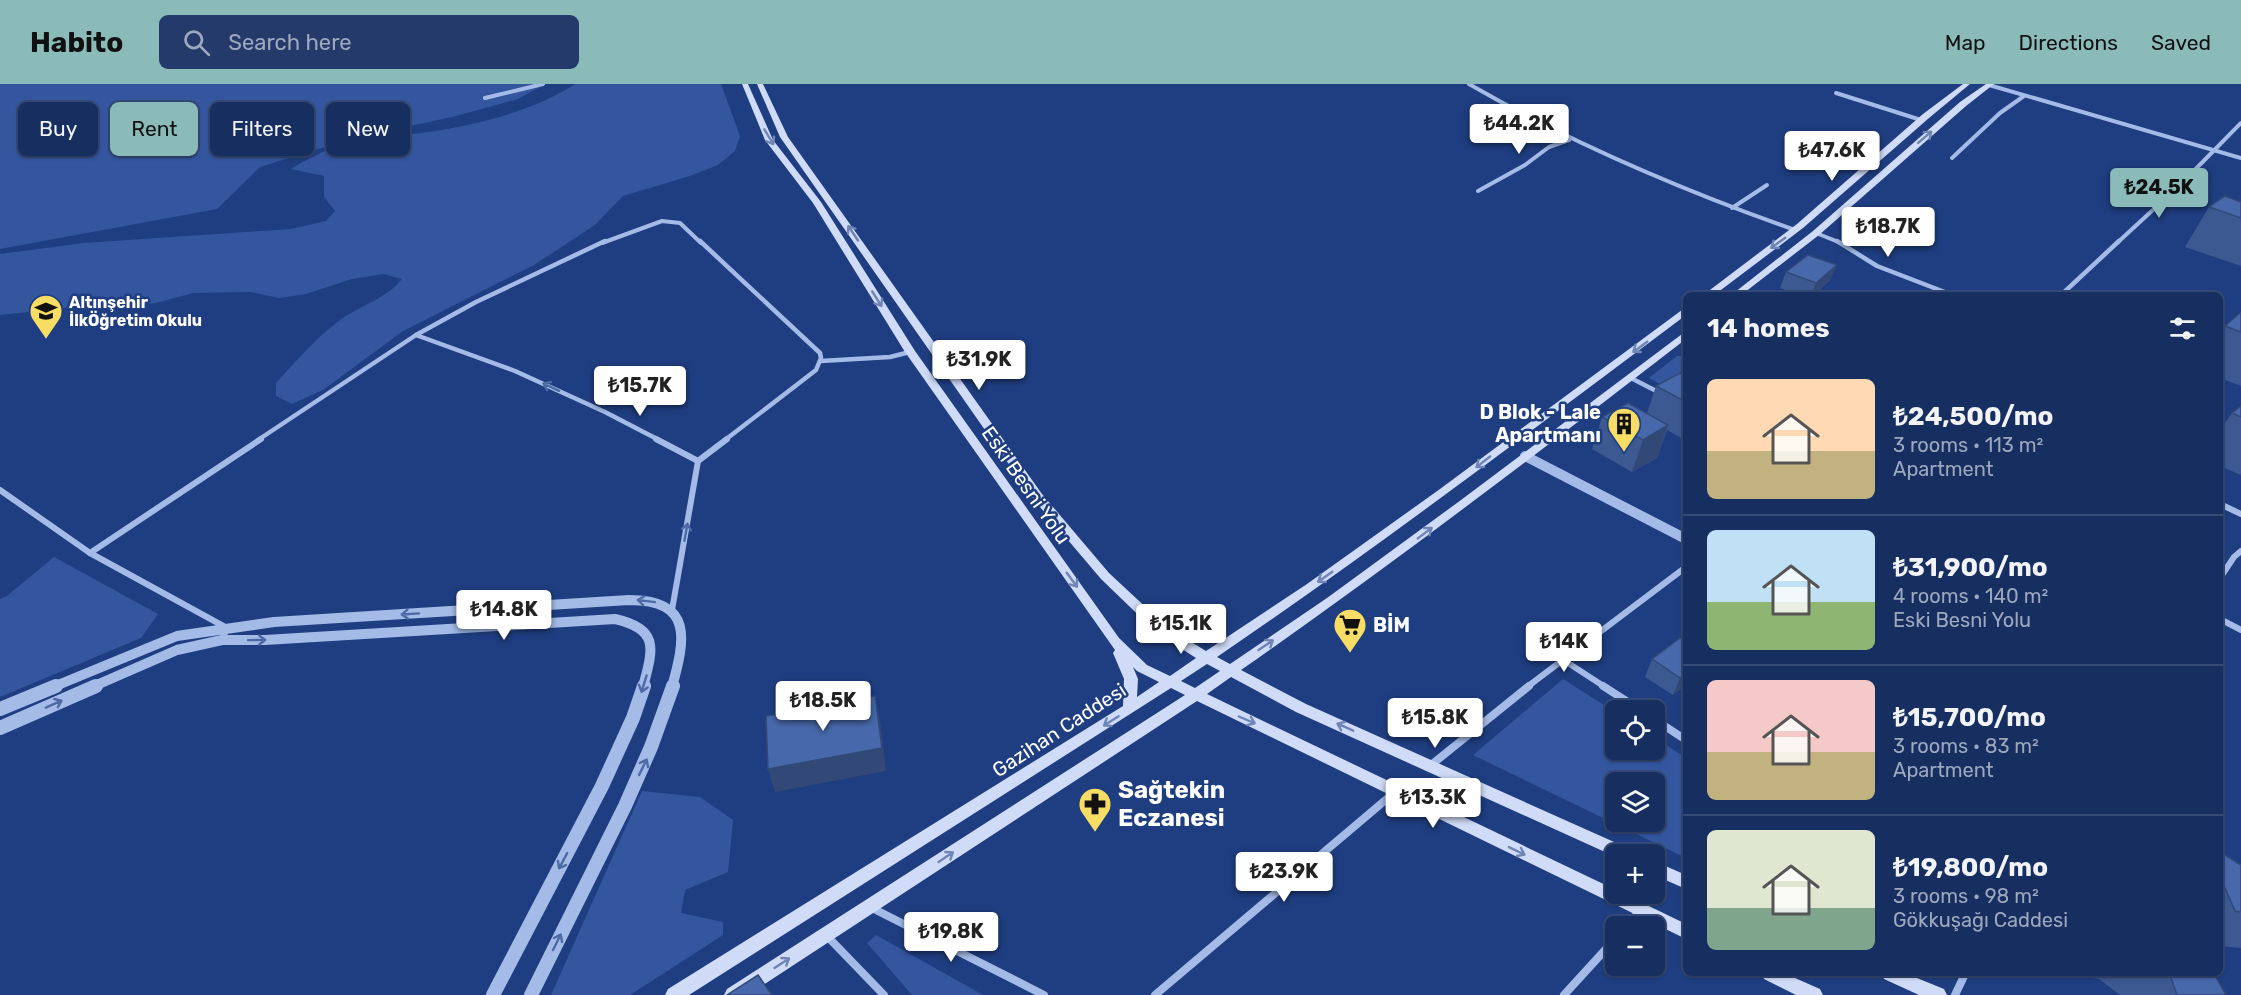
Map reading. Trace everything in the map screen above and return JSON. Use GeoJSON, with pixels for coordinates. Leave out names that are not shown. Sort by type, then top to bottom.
{"type":"FeatureCollection","features":[{"type":"Feature","properties":{"kind":"main road","name":"Eski Besni Yolu"},"geometry":{"type":"LineString","coordinates":[[745,84],[770,140],[817,202],[910,352],[1114,641],[1142,669],[1683,932]]}},
{"type":"Feature","properties":{"kind":"main road","name":"Eski Besni Yolu"},"geometry":{"type":"LineString","coordinates":[[760,84],[784,137],[1038,497],[1104,576],[1162,630],[1229,670],[1301,708],[1605,845]]}},
{"type":"Feature","properties":{"kind":"main road"},"geometry":{"type":"LineString","coordinates":[[1711,292],[1796,230],[1922,120],[1967,84]]}},
{"type":"Feature","properties":{"kind":"main road"},"geometry":{"type":"LineString","coordinates":[[1739,292],[1816,233],[1963,104],[1990,85]]}},
{"type":"Feature","properties":{"kind":"main road","name":"Gazihan Caddesi"},"geometry":{"type":"LineString","coordinates":[[674,995],[1130,709],[1399,525],[1683,312]]}},
{"type":"Feature","properties":{"kind":"main road"},"geometry":{"type":"LineString","coordinates":[[733,995],[1195,695],[1402,550],[1629,377],[1683,339]]}},
{"type":"Feature","properties":{"kind":"main road"},"geometry":{"type":"LineString","coordinates":[[1114,641],[1130,675],[1130,709]]}},
{"type":"Feature","properties":{"kind":"main road"},"geometry":{"type":"LineString","coordinates":[[1665,872],[1683,881]]}},
{"type":"Feature","properties":{"kind":"main road"},"geometry":{"type":"LineString","coordinates":[[1774,976],[1814,995]]}},
{"type":"Feature","properties":{"kind":"main road"},"geometry":{"type":"LineString","coordinates":[[1895,976],[1938,995]]}},
{"type":"Feature","properties":{"kind":"street"},"geometry":{"type":"LineString","coordinates":[[484,99],[543,84]]}},
{"type":"Feature","properties":{"kind":"street"},"geometry":{"type":"LineString","coordinates":[[1469,84],[1569,140],[1732,208],[1796,230]]}},
{"type":"Feature","properties":{"kind":"street"},"geometry":{"type":"LineString","coordinates":[[1990,85],[2241,158]]}},
{"type":"Feature","properties":{"kind":"street"},"geometry":{"type":"LineString","coordinates":[[1836,93],[1922,120]]}},
{"type":"Feature","properties":{"kind":"street"},"geometry":{"type":"LineString","coordinates":[[1952,158],[2000,113],[2024,96]]}},
{"type":"Feature","properties":{"kind":"street"},"geometry":{"type":"LineString","coordinates":[[2064,292],[2180,185],[2241,123]]}},
{"type":"Feature","properties":{"kind":"street"},"geometry":{"type":"LineString","coordinates":[[1478,191],[1525,165],[1549,147],[1569,140]]}},
{"type":"Feature","properties":{"kind":"street"},"geometry":{"type":"LineString","coordinates":[[1732,208],[1767,185]]}},
{"type":"Feature","properties":{"kind":"street"},"geometry":{"type":"LineString","coordinates":[[90,553],[416,335],[476,302],[616,236],[652,223],[672,221],[680,223],[820,353],[821,361],[816,370],[698,461],[672,610]]}},
{"type":"Feature","properties":{"kind":"street"},"geometry":{"type":"LineString","coordinates":[[1816,233],[1841,243],[1877,266],[1945,292]]}},
{"type":"Feature","properties":{"kind":"street"},"geometry":{"type":"LineString","coordinates":[[416,335],[525,375],[605,412],[698,461]]}},
{"type":"Feature","properties":{"kind":"street"},"geometry":{"type":"LineString","coordinates":[[821,361],[890,357],[910,352]]}},
{"type":"Feature","properties":{"kind":"street"},"geometry":{"type":"LineString","coordinates":[[1629,377],[1667,397]]}},
{"type":"Feature","properties":{"kind":"street"},"geometry":{"type":"LineString","coordinates":[[1525,456],[1683,537]]}},
{"type":"Feature","properties":{"kind":"street"},"geometry":{"type":"LineString","coordinates":[[0,490],[90,553],[225,634]]}},
{"type":"Feature","properties":{"kind":"street"},"geometry":{"type":"LineString","coordinates":[[2223,505],[2241,514]]}},
{"type":"Feature","properties":{"kind":"street"},"geometry":{"type":"LineString","coordinates":[[2223,573],[2234,556],[2241,551]]}},
{"type":"Feature","properties":{"kind":"street"},"geometry":{"type":"LineString","coordinates":[[1431,765],[1562,659],[1683,569]]}},
{"type":"Feature","properties":{"kind":"street"},"geometry":{"type":"LineString","coordinates":[[0,728],[177,650],[225,634],[274,622],[639,599],[654,601],[672,610],[681,624],[683,647],[675,680],[650,752],[531,995]]}},
{"type":"Feature","properties":{"kind":"street"},"geometry":{"type":"LineString","coordinates":[[0,709],[177,636],[225,634],[264,640],[615,619],[637,624],[649,635],[652,652],[645,682],[619,753],[493,995]]}},
{"type":"Feature","properties":{"kind":"street"},"geometry":{"type":"LineString","coordinates":[[2223,621],[2241,630]]}},
{"type":"Feature","properties":{"kind":"street"},"geometry":{"type":"LineString","coordinates":[[1562,659],[1625,700]]}},
{"type":"Feature","properties":{"kind":"street"},"geometry":{"type":"LineString","coordinates":[[1665,726],[1683,738]]}},
{"type":"Feature","properties":{"kind":"street"},"geometry":{"type":"LineString","coordinates":[[1155,995],[1395,792]]}},
{"type":"Feature","properties":{"kind":"street"},"geometry":{"type":"LineString","coordinates":[[870,907],[1044,995]]}},
{"type":"Feature","properties":{"kind":"street"},"geometry":{"type":"LineString","coordinates":[[1635,916],[1640,910]]}},
{"type":"Feature","properties":{"kind":"street"},"geometry":{"type":"LineString","coordinates":[[826,935],[884,995]]}},
{"type":"Feature","properties":{"kind":"street"},"geometry":{"type":"LineString","coordinates":[[1564,995],[1605,950]]}},
{"type":"Feature","properties":{"kind":"street"},"geometry":{"type":"LineString","coordinates":[[1955,995],[1964,976]]}},
{"type":"Feature","properties":{"kind":"shaded area"},"geometry":{"type":"Polygon","coordinates":[[[0,84],[545,84],[518,99],[410,126],[410,102],[326,102],[326,147],[314,150],[314,102],[210,102],[210,156],[296,156],[260,167],[217,209],[0,249],[0,84]]]}},
{"type":"Feature","properties":{"kind":"shaded area"},"geometry":{"type":"Polygon","coordinates":[[[575,84],[721,84],[740,136],[735,151],[718,165],[623,196],[595,225],[534,265],[403,331],[323,390],[292,404],[276,396],[276,383],[331,327],[389,292],[402,279],[383,274],[352,279],[306,294],[279,298],[250,292],[193,293],[156,303],[116,308],[86,306],[0,315],[0,254],[84,243],[291,229],[326,221],[335,211],[324,197],[324,176],[291,169],[326,150],[326,156],[410,156],[410,134],[497,118],[558,94],[575,84]]]}},
{"type":"Feature","properties":{"kind":"shaded area"},"geometry":{"type":"Polygon","coordinates":[[[1677,356],[1683,356],[1683,396],[1649,378],[1677,356]]]}},
{"type":"Feature","properties":{"kind":"shaded area"},"geometry":{"type":"Polygon","coordinates":[[[54,557],[158,614],[141,638],[0,697],[0,599],[7,596],[54,557]]]}},
{"type":"Feature","properties":{"kind":"shaded area"},"geometry":{"type":"Polygon","coordinates":[[[1563,679],[1605,706],[1605,760],[1665,760],[1665,744],[1683,756],[1683,857],[1665,848],[1665,844],[1657,844],[1632,832],[1665,832],[1665,772],[1605,772],[1605,819],[1473,755],[1563,679]]]}},
{"type":"Feature","properties":{"kind":"shaded area"},"geometry":{"type":"Polygon","coordinates":[[[642,791],[700,797],[733,820],[728,872],[685,890],[681,913],[723,922],[723,935],[630,995],[551,995],[642,791]]]}},
{"type":"Feature","properties":{"kind":"shaded area"},"geometry":{"type":"Polygon","coordinates":[[[876,935],[983,995],[912,995],[867,943],[876,935]]]}},
{"type":"Feature","properties":{"kind":"building"},"geometry":{"type":"Polygon","coordinates":[[[2225,196],[2241,202],[2241,218],[2209,207],[2225,196]]]}},
{"type":"Feature","properties":{"kind":"building"},"geometry":{"type":"Polygon","coordinates":[[[1808,255],[1837,265],[1816,283],[1786,272],[1808,255]]]}},
{"type":"Feature","properties":{"kind":"building"},"geometry":{"type":"Polygon","coordinates":[[[2241,312],[2241,332],[2225,326],[2241,312]]]}},
{"type":"Feature","properties":{"kind":"building"},"geometry":{"type":"Polygon","coordinates":[[[1680,373],[1683,374],[1683,400],[1656,386],[1680,373]]]}},
{"type":"Feature","properties":{"kind":"building"},"geometry":{"type":"Polygon","coordinates":[[[1628,403],[1668,425],[1643,440],[1602,417],[1628,403]]]}},
{"type":"Feature","properties":{"kind":"building"},"geometry":{"type":"Polygon","coordinates":[[[2241,406],[2241,417],[2232,413],[2241,406]]]}},
{"type":"Feature","properties":{"kind":"building"},"geometry":{"type":"Polygon","coordinates":[[[1680,638],[1683,640],[1683,676],[1680,678],[1652,659],[1680,638]]]}},
{"type":"Feature","properties":{"kind":"building"},"geometry":{"type":"Polygon","coordinates":[[[875,696],[882,748],[768,769],[766,716],[875,696]]]}},
{"type":"Feature","properties":{"kind":"building"},"geometry":{"type":"Polygon","coordinates":[[[2223,854],[2241,865],[2241,912],[2235,911],[2223,886],[2223,854]]]}},
{"type":"Feature","properties":{"kind":"building"},"geometry":{"type":"Polygon","coordinates":[[[758,975],[772,995],[727,995],[758,975]]]}},
{"type":"Feature","properties":{"kind":"building"},"geometry":{"type":"Polygon","coordinates":[[[2170,976],[2215,976],[2226,995],[2177,995],[2170,976]]]}},
{"type":"Feature","properties":{"kind":"place","name":"Altınşehir İlkÖğretim Okulu"},"geometry":{"type":"Point","coordinates":[46,340]}},
{"type":"Feature","properties":{"kind":"place","name":"D Blok - Lale Apartmanı"},"geometry":{"type":"Point","coordinates":[1624,453]}},
{"type":"Feature","properties":{"kind":"place","name":"BİM"},"geometry":{"type":"Point","coordinates":[1350,654]}},
{"type":"Feature","properties":{"kind":"place","name":"Sağtekin Eczanesi"},"geometry":{"type":"Point","coordinates":[1095,833]}}]}
